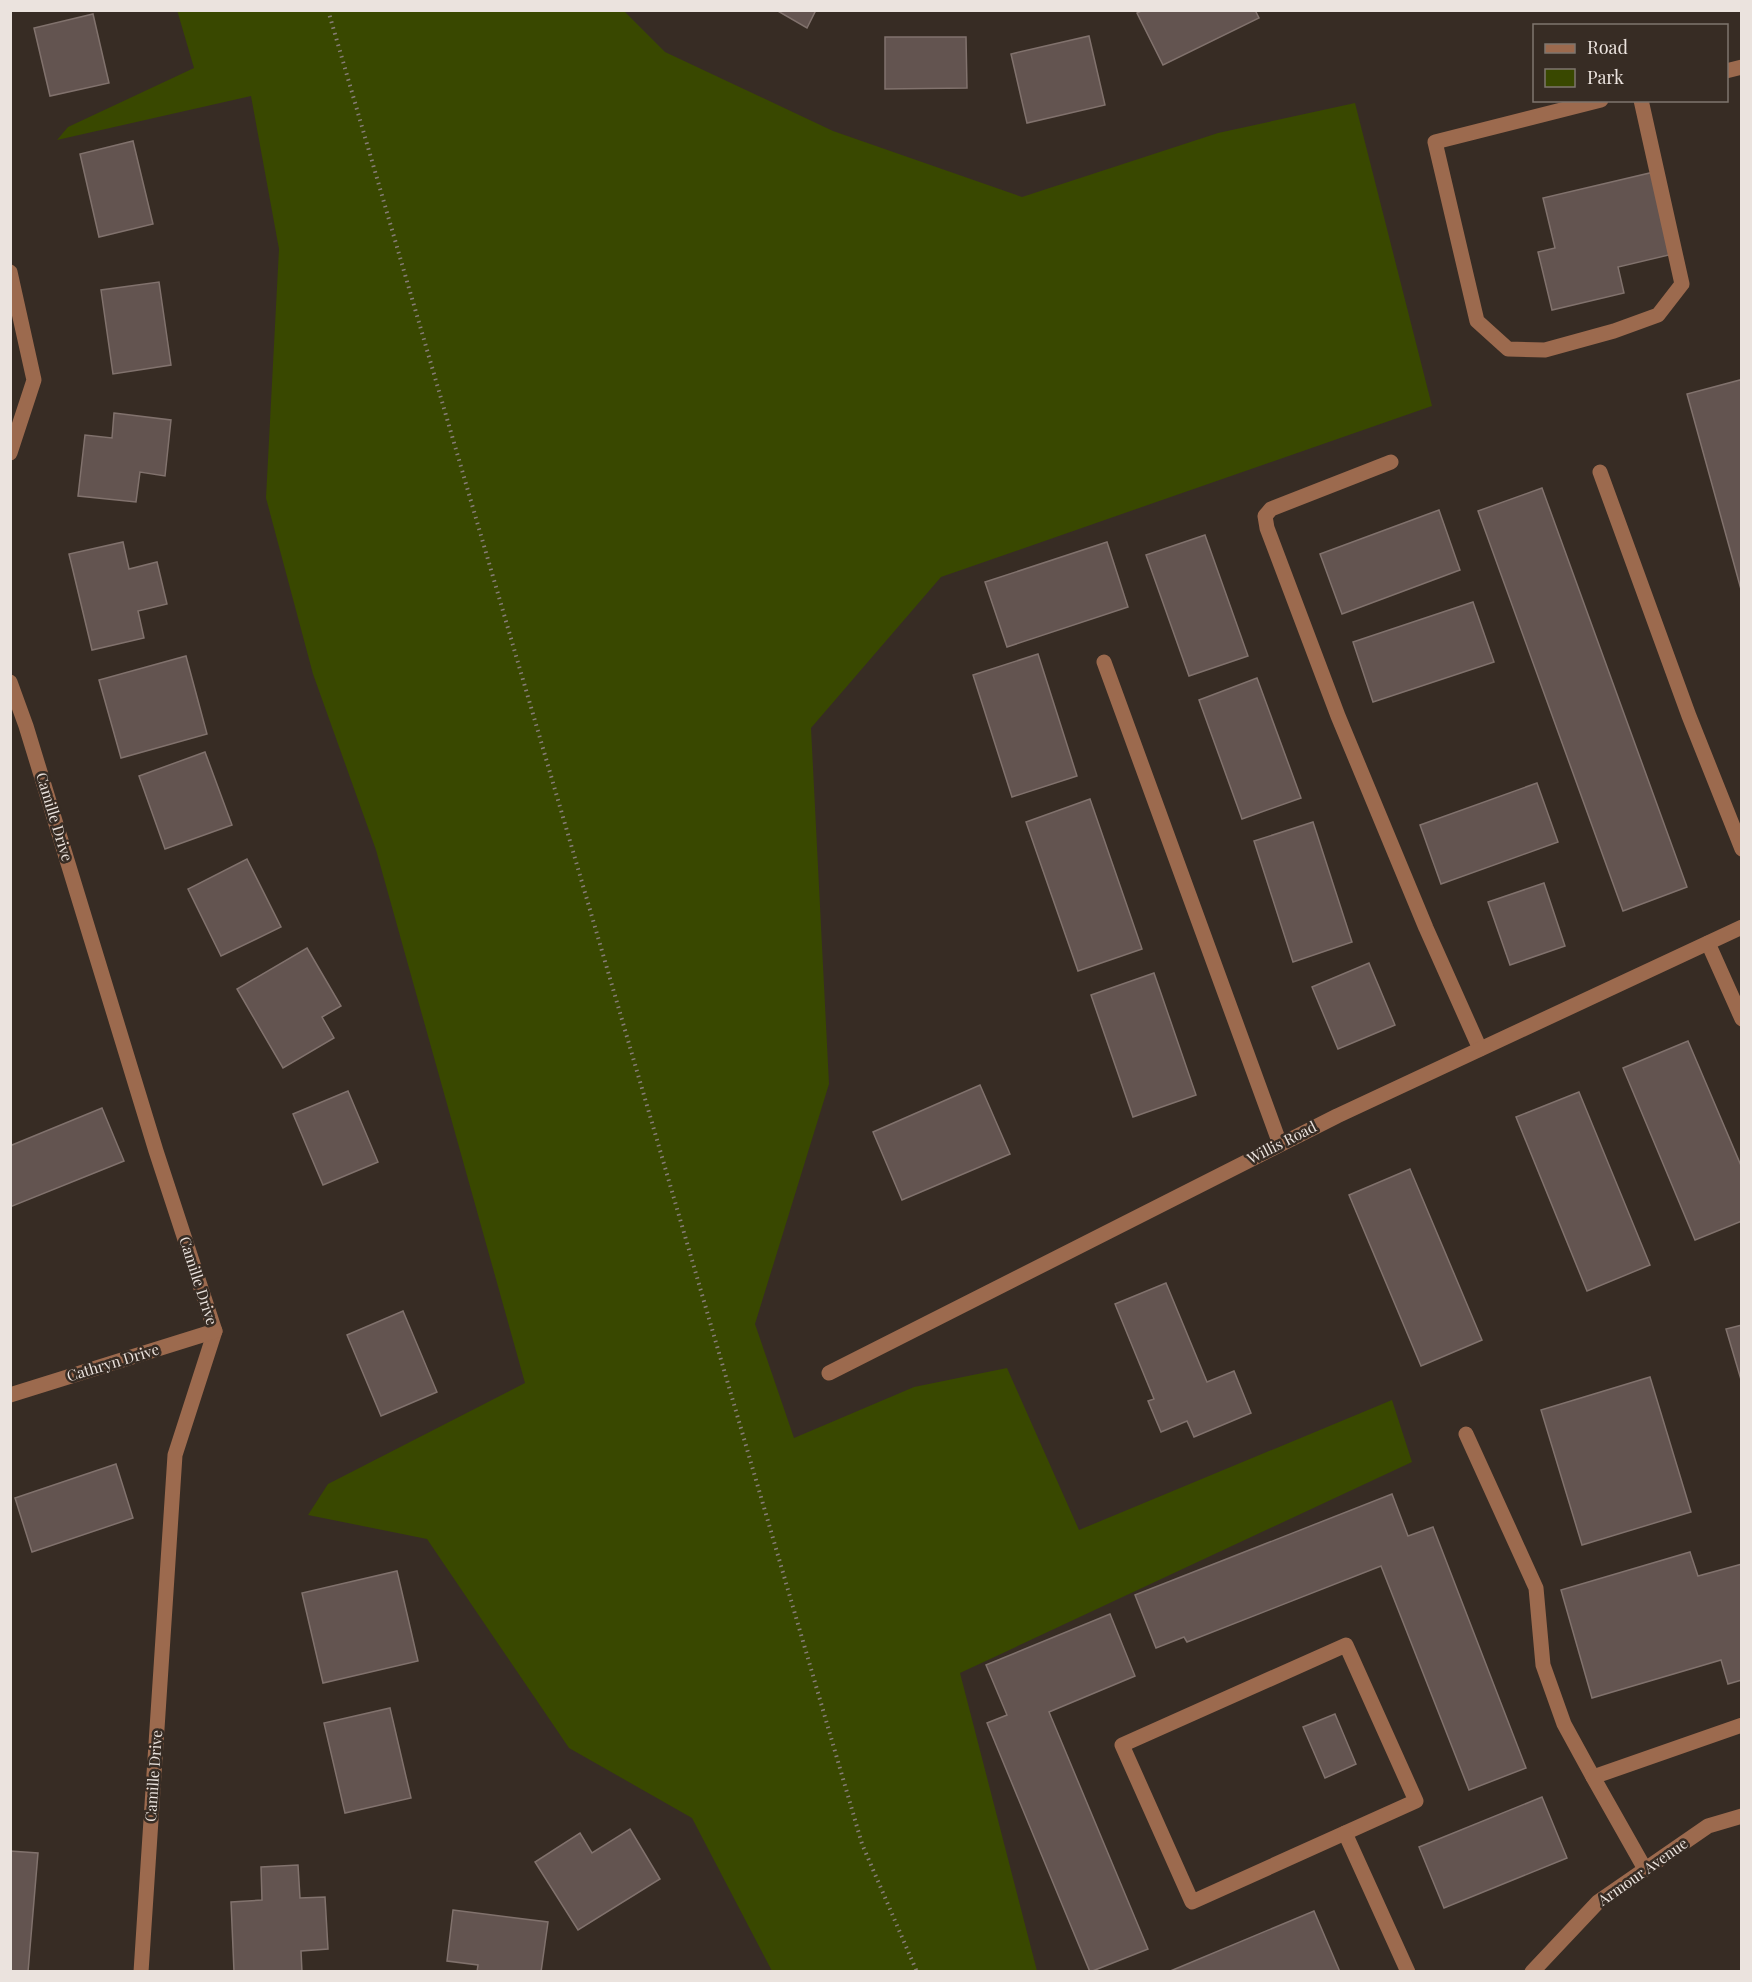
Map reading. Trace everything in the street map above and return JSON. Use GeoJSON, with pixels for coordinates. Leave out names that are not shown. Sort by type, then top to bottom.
{"type":"FeatureCollection","features":[{"type":"Feature","properties":{"kind":"street"},"geometry":{"type":"LineString","coordinates":[[1593,102],[1436,142],[1477,321],[1508,349],[1545,350],[1614,331],[1658,315],[1682,284],[1641,102]]}},
{"type":"Feature","properties":{"kind":"street"},"geometry":{"type":"LineString","coordinates":[[10,272],[34,380],[10,453]]}},
{"type":"Feature","properties":{"kind":"street"},"geometry":{"type":"LineString","coordinates":[[1391,462],[1271,509],[1265,516],[1267,528],[1338,716],[1479,1049]]}},
{"type":"Feature","properties":{"kind":"street"},"geometry":{"type":"LineString","coordinates":[[1600,472],[1689,716],[1742,849]]}},
{"type":"Feature","properties":{"kind":"street"},"geometry":{"type":"LineString","coordinates":[[1104,662],[1280,1144]]}},
{"type":"Feature","properties":{"kind":"street","name":"Camille Drive"},"geometry":{"type":"LineString","coordinates":[[10,682],[26,726],[156,1151],[215,1331],[175,1455],[141,1971]]}},
{"type":"Feature","properties":{"kind":"street","name":"Willis Road"},"geometry":{"type":"LineString","coordinates":[[829,1373],[1337,1116],[1742,927]]}},
{"type":"Feature","properties":{"kind":"street"},"geometry":{"type":"LineString","coordinates":[[1707,943],[1742,1019]]}},
{"type":"Feature","properties":{"kind":"street","name":"Cathryn Drive"},"geometry":{"type":"LineString","coordinates":[[10,1395],[215,1331]]}},
{"type":"Feature","properties":{"kind":"street"},"geometry":{"type":"LineString","coordinates":[[1466,1434],[1536,1588],[1543,1665],[1564,1724],[1645,1869]]}},
{"type":"Feature","properties":{"kind":"street"},"geometry":{"type":"LineString","coordinates":[[1346,1645],[1416,1801],[1345,1833],[1192,1902],[1122,1745],[1346,1645]]}},
{"type":"Feature","properties":{"kind":"street"},"geometry":{"type":"LineString","coordinates":[[1593,1777],[1742,1725]]}},
{"type":"Feature","properties":{"kind":"street","name":"Armour Avenue"},"geometry":{"type":"LineString","coordinates":[[1532,1971],[1598,1902],[1708,1826],[1742,1816]]}},
{"type":"Feature","properties":{"kind":"street"},"geometry":{"type":"LineString","coordinates":[[1345,1833],[1408,1971]]}},
{"type":"Feature","properties":{"kind":"path"},"geometry":{"type":"LineString","coordinates":[[328,10],[862,1844],[917,1971]]}},
{"type":"Feature","properties":{"kind":"green space"},"geometry":{"type":"Polygon","coordinates":[[[177,10],[624,11],[665,52],[833,131],[1022,197],[1218,133],[1355,103],[1432,406],[941,577],[811,728],[829,1084],[755,1324],[794,1438],[914,1387],[1007,1368],[1079,1530],[1392,1400],[1412,1462],[960,1673],[1037,1971],[772,1971],[692,1818],[569,1748],[427,1539],[308,1515],[328,1484],[525,1383],[376,850],[313,674],[266,498],[279,249],[251,96],[57,140],[68,127],[194,68],[177,10]]]}},
{"type":"Feature","properties":{"kind":"building"},"geometry":{"type":"Polygon","coordinates":[[[776,10],[816,10],[807,28],[776,10]]]}},
{"type":"Feature","properties":{"kind":"building"},"geometry":{"type":"Polygon","coordinates":[[[1143,10],[1255,10],[1259,18],[1163,65],[1137,13],[1143,10]]]}},
{"type":"Feature","properties":{"kind":"building"},"geometry":{"type":"Polygon","coordinates":[[[93,14],[109,83],[50,96],[34,28],[93,14]]]}},
{"type":"Feature","properties":{"kind":"building"},"geometry":{"type":"Polygon","coordinates":[[[1089,36],[1105,105],[1027,123],[1011,54],[1089,36]]]}},
{"type":"Feature","properties":{"kind":"building"},"geometry":{"type":"Polygon","coordinates":[[[885,37],[966,37],[967,88],[885,89],[885,37]]]}},
{"type":"Feature","properties":{"kind":"building"},"geometry":{"type":"Polygon","coordinates":[[[133,141],[153,224],[99,237],[80,154],[133,141]]]}},
{"type":"Feature","properties":{"kind":"building"},"geometry":{"type":"Polygon","coordinates":[[[1654,172],[1673,254],[1618,267],[1624,293],[1552,310],[1538,252],[1555,248],[1543,198],[1654,172]]]}},
{"type":"Feature","properties":{"kind":"building"},"geometry":{"type":"Polygon","coordinates":[[[159,282],[171,365],[113,374],[101,290],[159,282]]]}},
{"type":"Feature","properties":{"kind":"building"},"geometry":{"type":"Polygon","coordinates":[[[1740,380],[1742,384],[1742,593],[1687,394],[1740,380]]]}},
{"type":"Feature","properties":{"kind":"building"},"geometry":{"type":"Polygon","coordinates":[[[114,413],[171,420],[165,476],[140,472],[136,502],[78,496],[85,435],[112,438],[114,413]]]}},
{"type":"Feature","properties":{"kind":"building"},"geometry":{"type":"Polygon","coordinates":[[[1542,488],[1687,887],[1623,911],[1478,511],[1542,488]]]}},
{"type":"Feature","properties":{"kind":"building"},"geometry":{"type":"Polygon","coordinates":[[[1439,510],[1460,570],[1342,614],[1320,554],[1439,510]]]}},
{"type":"Feature","properties":{"kind":"building"},"geometry":{"type":"Polygon","coordinates":[[[1205,535],[1248,656],[1189,676],[1146,555],[1205,535]]]}},
{"type":"Feature","properties":{"kind":"building"},"geometry":{"type":"Polygon","coordinates":[[[123,542],[129,569],[157,562],[167,604],[138,611],[144,638],[92,650],[69,554],[123,542]]]}},
{"type":"Feature","properties":{"kind":"building"},"geometry":{"type":"Polygon","coordinates":[[[1107,542],[1128,607],[1007,647],[985,582],[1107,542]]]}},
{"type":"Feature","properties":{"kind":"building"},"geometry":{"type":"Polygon","coordinates":[[[1473,602],[1494,662],[1373,702],[1353,642],[1473,602]]]}},
{"type":"Feature","properties":{"kind":"building"},"geometry":{"type":"Polygon","coordinates":[[[1038,654],[1077,776],[1012,797],[973,675],[1038,654]]]}},
{"type":"Feature","properties":{"kind":"building"},"geometry":{"type":"Polygon","coordinates":[[[186,656],[207,734],[121,758],[99,680],[186,656]]]}},
{"type":"Feature","properties":{"kind":"building"},"geometry":{"type":"Polygon","coordinates":[[[1257,678],[1301,798],[1242,819],[1199,700],[1257,678]]]}},
{"type":"Feature","properties":{"kind":"building"},"geometry":{"type":"Polygon","coordinates":[[[205,752],[232,825],[165,849],[139,776],[205,752]]]}},
{"type":"Feature","properties":{"kind":"building"},"geometry":{"type":"Polygon","coordinates":[[[1537,783],[1558,842],[1441,884],[1420,825],[1537,783]]]}},
{"type":"Feature","properties":{"kind":"building"},"geometry":{"type":"Polygon","coordinates":[[[1090,799],[1142,949],[1078,971],[1026,822],[1090,799]]]}},
{"type":"Feature","properties":{"kind":"building"},"geometry":{"type":"Polygon","coordinates":[[[1313,822],[1352,942],[1293,962],[1254,841],[1313,822]]]}},
{"type":"Feature","properties":{"kind":"building"},"geometry":{"type":"Polygon","coordinates":[[[247,859],[281,927],[221,956],[188,889],[247,859]]]}},
{"type":"Feature","properties":{"kind":"building"},"geometry":{"type":"Polygon","coordinates":[[[1544,883],[1565,946],[1510,965],[1488,902],[1544,883]]]}},
{"type":"Feature","properties":{"kind":"building"},"geometry":{"type":"Polygon","coordinates":[[[307,948],[341,1006],[322,1017],[334,1038],[283,1068],[237,989],[307,948]]]}},
{"type":"Feature","properties":{"kind":"building"},"geometry":{"type":"Polygon","coordinates":[[[1369,963],[1395,1025],[1338,1049],[1312,987],[1369,963]]]}},
{"type":"Feature","properties":{"kind":"building"},"geometry":{"type":"Polygon","coordinates":[[[1154,973],[1196,1095],[1133,1117],[1091,995],[1154,973]]]}},
{"type":"Feature","properties":{"kind":"building"},"geometry":{"type":"Polygon","coordinates":[[[1688,1041],[1742,1168],[1742,1221],[1695,1240],[1623,1068],[1688,1041]]]}},
{"type":"Feature","properties":{"kind":"building"},"geometry":{"type":"Polygon","coordinates":[[[980,1085],[1010,1154],[902,1200],[873,1132],[980,1085]]]}},
{"type":"Feature","properties":{"kind":"building"},"geometry":{"type":"Polygon","coordinates":[[[348,1091],[378,1162],[323,1185],[293,1114],[348,1091]]]}},
{"type":"Feature","properties":{"kind":"building"},"geometry":{"type":"Polygon","coordinates":[[[1579,1092],[1650,1265],[1587,1291],[1516,1117],[1579,1092]]]}},
{"type":"Feature","properties":{"kind":"building"},"geometry":{"type":"Polygon","coordinates":[[[102,1108],[124,1161],[10,1207],[10,1142],[12,1145],[102,1108]]]}},
{"type":"Feature","properties":{"kind":"building"},"geometry":{"type":"Polygon","coordinates":[[[1410,1169],[1482,1340],[1421,1366],[1349,1195],[1410,1169]]]}},
{"type":"Feature","properties":{"kind":"building"},"geometry":{"type":"Polygon","coordinates":[[[1166,1283],[1207,1382],[1234,1371],[1251,1413],[1194,1437],[1187,1421],[1161,1432],[1148,1401],[1154,1399],[1115,1304],[1166,1283]]]}},
{"type":"Feature","properties":{"kind":"building"},"geometry":{"type":"Polygon","coordinates":[[[403,1311],[437,1392],[381,1416],[347,1335],[403,1311]]]}},
{"type":"Feature","properties":{"kind":"building"},"geometry":{"type":"Polygon","coordinates":[[[1742,1325],[1742,1383],[1726,1329],[1742,1325]]]}},
{"type":"Feature","properties":{"kind":"building"},"geometry":{"type":"Polygon","coordinates":[[[1650,1377],[1691,1512],[1582,1545],[1541,1410],[1650,1377]]]}},
{"type":"Feature","properties":{"kind":"building"},"geometry":{"type":"Polygon","coordinates":[[[116,1464],[133,1518],[32,1552],[15,1498],[116,1464]]]}},
{"type":"Feature","properties":{"kind":"building"},"geometry":{"type":"Polygon","coordinates":[[[1392,1494],[1408,1536],[1433,1527],[1526,1768],[1469,1790],[1381,1566],[1187,1642],[1184,1637],[1156,1648],[1135,1595],[1392,1494]]]}},
{"type":"Feature","properties":{"kind":"building"},"geometry":{"type":"Polygon","coordinates":[[[1690,1552],[1698,1576],[1742,1564],[1742,1680],[1728,1684],[1721,1660],[1592,1698],[1561,1590],[1690,1552]]]}},
{"type":"Feature","properties":{"kind":"building"},"geometry":{"type":"Polygon","coordinates":[[[397,1571],[418,1661],[323,1683],[302,1593],[397,1571]]]}},
{"type":"Feature","properties":{"kind":"building"},"geometry":{"type":"Polygon","coordinates":[[[1110,1614],[1135,1676],[1049,1712],[1148,1949],[1090,1972],[987,1723],[1007,1715],[986,1665],[1110,1614]]]}},
{"type":"Feature","properties":{"kind":"building"},"geometry":{"type":"Polygon","coordinates":[[[390,1708],[411,1798],[345,1813],[324,1723],[390,1708]]]}},
{"type":"Feature","properties":{"kind":"building"},"geometry":{"type":"Polygon","coordinates":[[[1335,1714],[1356,1764],[1325,1778],[1303,1727],[1335,1714]]]}},
{"type":"Feature","properties":{"kind":"building"},"geometry":{"type":"Polygon","coordinates":[[[1542,1797],[1567,1858],[1444,1908],[1419,1847],[1542,1797]]]}},
{"type":"Feature","properties":{"kind":"building"},"geometry":{"type":"Polygon","coordinates":[[[630,1829],[660,1879],[578,1930],[535,1862],[580,1833],[592,1853],[630,1829]]]}},
{"type":"Feature","properties":{"kind":"building"},"geometry":{"type":"Polygon","coordinates":[[[10,1851],[38,1853],[28,1972],[10,1971],[10,1851]]]}},
{"type":"Feature","properties":{"kind":"building"},"geometry":{"type":"Polygon","coordinates":[[[298,1865],[300,1898],[325,1897],[328,1949],[301,1951],[302,1972],[234,1972],[231,1902],[262,1900],[261,1867],[298,1865]]]}},
{"type":"Feature","properties":{"kind":"building"},"geometry":{"type":"Polygon","coordinates":[[[453,1910],[548,1922],[541,1972],[477,1972],[478,1965],[447,1961],[453,1910]]]}},
{"type":"Feature","properties":{"kind":"building"},"geometry":{"type":"Polygon","coordinates":[[[1314,1911],[1340,1972],[1168,1972],[1314,1911]]]}}]}
